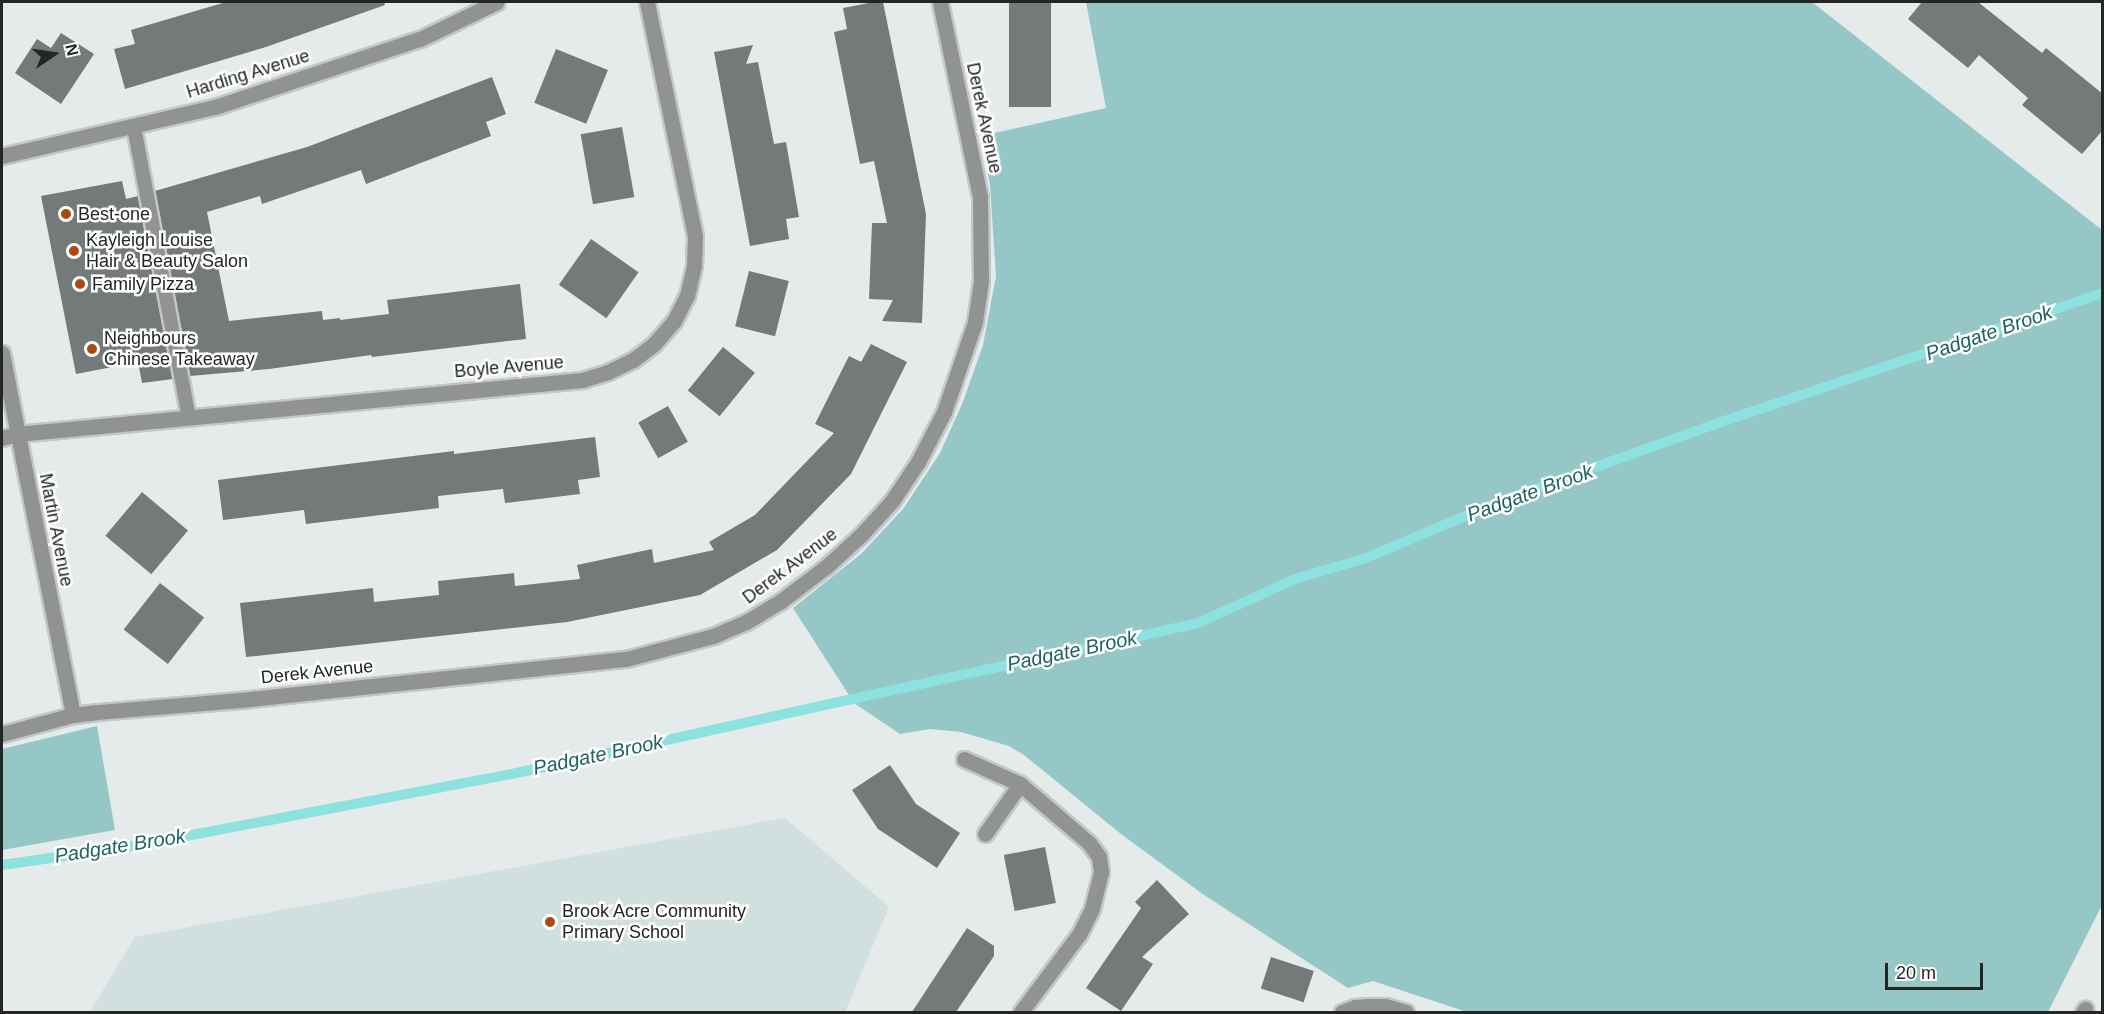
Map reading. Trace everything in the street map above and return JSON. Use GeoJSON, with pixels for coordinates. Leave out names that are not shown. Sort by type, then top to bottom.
{"type":"FeatureCollection","features":[{"type":"Feature","properties":{"kind":"street","name":"Harding Avenue"},"geometry":{"type":"LineString","coordinates":[[2,156],[215,107],[420,39],[497,2]]}},
{"type":"Feature","properties":{"kind":"street","name":"Boyle Avenue"},"geometry":{"type":"LineString","coordinates":[[2,438],[17,434],[582,380],[624,364],[654,344],[674,321],[687,296],[694,266],[695,236],[647,2]]}},
{"type":"Feature","properties":{"kind":"street","name":"Derek Avenue"},"geometry":{"type":"LineString","coordinates":[[2,734],[73,715],[626,659],[702,640],[746,622],[781,601],[827,566],[861,535],[892,501],[918,462],[944,412],[975,322],[981,281],[980,197],[940,2]]}},
{"type":"Feature","properties":{"kind":"street","name":"Martin Avenue"},"geometry":{"type":"LineString","coordinates":[[2,352],[73,715]]}},
{"type":"Feature","properties":{"kind":"street"},"geometry":{"type":"LineString","coordinates":[[964,759],[1020,784],[1089,843],[1099,857],[1101,872],[1092,909],[1080,933],[1021,1012]]}},
{"type":"Feature","properties":{"kind":"street"},"geometry":{"type":"LineString","coordinates":[[985,834],[1020,784]]}},
{"type":"Feature","properties":{"kind":"street"},"geometry":{"type":"LineString","coordinates":[[1342,1012],[1355,1007],[1385,1006],[1406,1012]]}},
{"type":"Feature","properties":{"kind":"lane"},"geometry":{"type":"LineString","coordinates":[[134,127],[189,417]]}},
{"type":"Feature","properties":{"kind":"shaded area"},"geometry":{"type":"Polygon","coordinates":[[[1086,2],[1812,2],[2102,230],[2102,905],[2048,1012],[1467,1012],[1373,981],[1348,988],[1204,895],[1121,834],[1024,755],[1009,746],[961,732],[930,729],[900,734],[854,703],[793,608],[861,554],[903,509],[940,453],[963,402],[983,345],[996,276],[990,185],[981,136],[1106,108],[1086,2]]]}},
{"type":"Feature","properties":{"kind":"shaded area"},"geometry":{"type":"Polygon","coordinates":[[[97,726],[115,830],[2,850],[2,749],[97,726]]]}},
{"type":"Feature","properties":{"kind":"shaded area","name":"Brook Acre Community Primary School"},"geometry":{"type":"Polygon","coordinates":[[[785,818],[889,907],[845,1012],[90,1012],[135,937],[785,818]]]}},
{"type":"Feature","properties":{"kind":"building"},"geometry":{"type":"Polygon","coordinates":[[[226,2],[384,2],[385,5],[266,47],[125,89],[114,49],[135,44],[131,30],[226,2]]]}},
{"type":"Feature","properties":{"kind":"building"},"geometry":{"type":"Polygon","coordinates":[[[883,2],[926,214],[922,323],[882,321],[893,300],[869,299],[872,223],[887,223],[874,161],[860,164],[834,32],[847,29],[843,8],[883,2]]]}},
{"type":"Feature","properties":{"kind":"building"},"geometry":{"type":"Polygon","coordinates":[[[1009,2],[1051,2],[1051,107],[1009,107],[1009,2]]]}},
{"type":"Feature","properties":{"kind":"building"},"geometry":{"type":"Polygon","coordinates":[[[1922,2],[1978,2],[2042,53],[2046,48],[2103,94],[2103,130],[2082,154],[2022,105],[2028,98],[1979,55],[1968,68],[1908,19],[1922,2]]]}},
{"type":"Feature","properties":{"kind":"building"},"geometry":{"type":"Polygon","coordinates":[[[61,33],[94,54],[61,104],[15,73],[37,39],[51,48],[61,33]]]}},
{"type":"Feature","properties":{"kind":"building"},"geometry":{"type":"Polygon","coordinates":[[[753,45],[746,64],[758,62],[774,144],[786,142],[799,217],[786,219],[789,239],[750,246],[714,52],[753,45]]]}},
{"type":"Feature","properties":{"kind":"building"},"geometry":{"type":"Polygon","coordinates":[[[556,49],[608,70],[586,124],[534,103],[556,49]]]}},
{"type":"Feature","properties":{"kind":"building"},"geometry":{"type":"Polygon","coordinates":[[[492,77],[506,114],[486,122],[491,136],[366,184],[361,170],[262,204],[260,196],[207,212],[229,321],[322,311],[323,320],[389,314],[387,300],[520,284],[526,339],[190,376],[155,191],[307,147],[492,77]]]}},
{"type":"Feature","properties":{"kind":"building"},"geometry":{"type":"Polygon","coordinates":[[[622,127],[634,197],[593,204],[581,134],[622,127]]]}},
{"type":"Feature","properties":{"kind":"building"},"geometry":{"type":"Polygon","coordinates":[[[122,181],[126,199],[138,196],[173,379],[142,383],[138,362],[76,374],[41,196],[122,181]]]}},
{"type":"Feature","properties":{"kind":"building"},"geometry":{"type":"Polygon","coordinates":[[[591,239],[639,272],[606,318],[559,285],[591,239]]]}},
{"type":"Feature","properties":{"kind":"building"},"geometry":{"type":"Polygon","coordinates":[[[749,271],[789,281],[775,336],[735,326],[749,271]]]}},
{"type":"Feature","properties":{"kind":"building"},"geometry":{"type":"Polygon","coordinates":[[[871,344],[907,362],[851,474],[777,550],[700,595],[567,622],[246,657],[240,603],[373,588],[374,602],[439,595],[438,581],[514,573],[515,586],[580,579],[577,565],[652,549],[654,563],[714,550],[709,542],[755,515],[834,433],[815,424],[849,356],[861,362],[871,344]]]}},
{"type":"Feature","properties":{"kind":"building"},"geometry":{"type":"Polygon","coordinates":[[[723,347],[755,373],[720,416],[688,391],[723,347]]]}},
{"type":"Feature","properties":{"kind":"building"},"geometry":{"type":"Polygon","coordinates":[[[668,406],[688,442],[658,458],[638,422],[668,406]]]}},
{"type":"Feature","properties":{"kind":"building"},"geometry":{"type":"Polygon","coordinates":[[[595,437],[600,477],[578,480],[580,494],[505,503],[503,489],[438,496],[439,508],[306,524],[304,510],[223,520],[218,480],[454,451],[454,454],[595,437]]]}},
{"type":"Feature","properties":{"kind":"building"},"geometry":{"type":"Polygon","coordinates":[[[142,492],[188,531],[151,574],[105,536],[142,492]]]}},
{"type":"Feature","properties":{"kind":"building"},"geometry":{"type":"Polygon","coordinates":[[[160,583],[204,617],[168,664],[124,629],[160,583]]]}},
{"type":"Feature","properties":{"kind":"building"},"geometry":{"type":"Polygon","coordinates":[[[890,765],[916,804],[960,833],[937,868],[878,829],[852,790],[890,765]]]}},
{"type":"Feature","properties":{"kind":"building"},"geometry":{"type":"Polygon","coordinates":[[[1045,847],[1056,903],[1015,911],[1004,855],[1045,847]]]}},
{"type":"Feature","properties":{"kind":"building"},"geometry":{"type":"Polygon","coordinates":[[[1157,880],[1189,914],[1142,957],[1153,964],[1121,1011],[1086,988],[1141,908],[1135,902],[1157,880]]]}},
{"type":"Feature","properties":{"kind":"building"},"geometry":{"type":"Polygon","coordinates":[[[967,928],[994,946],[994,956],[956,1012],[912,1012],[967,928]]]}},
{"type":"Feature","properties":{"kind":"building"},"geometry":{"type":"Polygon","coordinates":[[[1271,957],[1314,971],[1304,1002],[1261,988],[1271,957]]]}},
{"type":"Feature","properties":{"kind":"waterway","name":"Padgate Brook"},"geometry":{"type":"LineString","coordinates":[[2,865],[134,846],[521,772],[1198,623],[1295,579],[1366,558],[1496,503],[1704,428],[2102,293]]}},
{"type":"Feature","properties":{"kind":"place","name":"Best-one"},"geometry":{"type":"Point","coordinates":[66,214]}},
{"type":"Feature","properties":{"kind":"place","name":"Kayleigh Louise Hair & Beauty Salon"},"geometry":{"type":"Point","coordinates":[74,251]}},
{"type":"Feature","properties":{"kind":"place","name":"Family Pizza"},"geometry":{"type":"Point","coordinates":[80,284]}},
{"type":"Feature","properties":{"kind":"place","name":"Neighbours Chinese Takeaway"},"geometry":{"type":"Point","coordinates":[92,349]}},
{"type":"Feature","properties":{"kind":"place","name":"Brook Acre Community Primary School"},"geometry":{"type":"Point","coordinates":[550,922]}}]}
